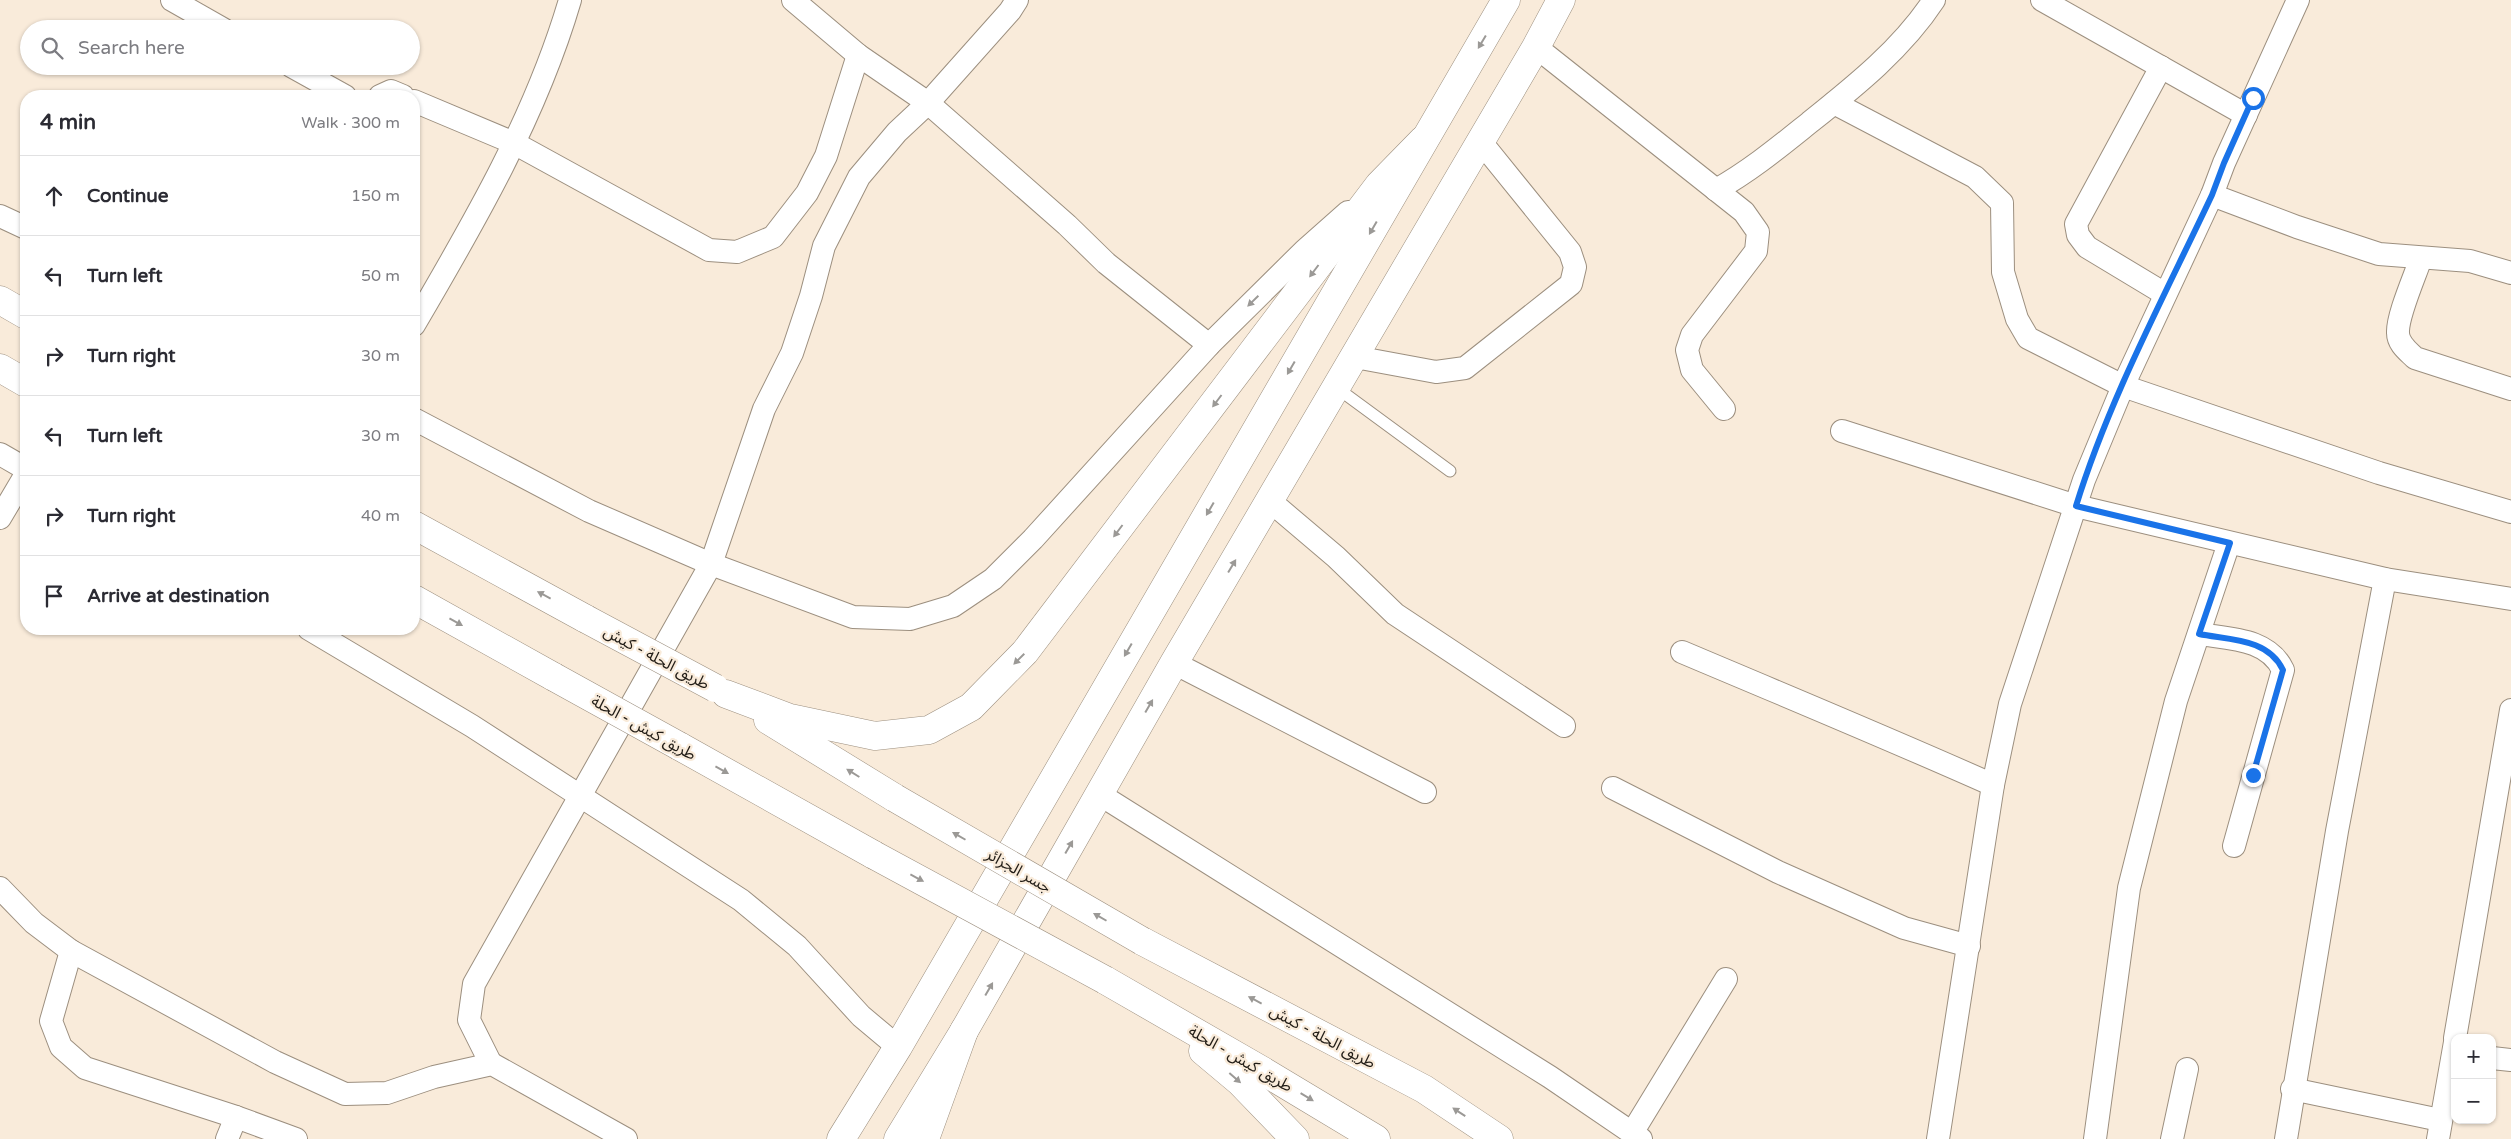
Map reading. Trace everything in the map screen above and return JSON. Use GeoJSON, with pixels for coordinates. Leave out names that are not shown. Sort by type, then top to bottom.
{"type":"FeatureCollection","features":[{"type":"Feature","properties":{"kind":"main road"},"geometry":{"type":"LineString","coordinates":[[841,1139],[898,1047],[1506,0]]}},
{"type":"Feature","properties":{"kind":"main road"},"geometry":{"type":"LineString","coordinates":[[898,1139],[964,1031],[1174,663],[1481,142],[1536,47],[1556,4]]}},
{"type":"Feature","properties":{"kind":"main road"},"geometry":{"type":"LineString","coordinates":[[720,691],[790,718],[875,736],[929,730],[971,706],[1026,652],[1379,185],[1423,140]]}},
{"type":"Feature","properties":{"kind":"main road"},"geometry":{"type":"LineString","coordinates":[[0,300],[20,311]]}},
{"type":"Feature","properties":{"kind":"main road"},"geometry":{"type":"LineString","coordinates":[[0,368],[20,379]]}},
{"type":"Feature","properties":{"kind":"main road","name":"طريق الحلة - كيش"},"geometry":{"type":"LineString","coordinates":[[420,528],[720,691],[895,798]]}},
{"type":"Feature","properties":{"kind":"main road","name":"طريق كيش - الحلة"},"geometry":{"type":"LineString","coordinates":[[420,601],[874,855],[1105,980],[1376,1139]]}},
{"type":"Feature","properties":{"kind":"main road","name":"جسر الجزائر"},"geometry":{"type":"LineString","coordinates":[[895,798],[1142,941]]}},
{"type":"Feature","properties":{"kind":"main road","name":"طريق الحلة - كيش"},"geometry":{"type":"LineString","coordinates":[[1142,941],[1424,1090],[1500,1139]]}},
{"type":"Feature","properties":{"kind":"main road"},"geometry":{"type":"LineString","coordinates":[[1144,1002],[1240,1082],[1295,1139]]}},
{"type":"Feature","properties":{"kind":"main road"},"geometry":{"type":"LineString","coordinates":[[926,1139],[964,1031]]}},
{"type":"Feature","properties":{"kind":"street"},"geometry":{"type":"LineString","coordinates":[[172,0],[207,20]]}},
{"type":"Feature","properties":{"kind":"street"},"geometry":{"type":"LineString","coordinates":[[420,314],[476,219],[531,109],[570,0]]}},
{"type":"Feature","properties":{"kind":"street"},"geometry":{"type":"LineString","coordinates":[[792,0],[858,55],[928,102],[1067,225],[1106,263],[1209,345]]}},
{"type":"Feature","properties":{"kind":"street"},"geometry":{"type":"LineString","coordinates":[[626,1139],[491,1064],[469,1020],[474,984],[711,564],[764,410],[792,353],[811,296],[824,246],[859,178],[897,132],[928,102],[1010,11],[1017,0]]}},
{"type":"Feature","properties":{"kind":"street"},"geometry":{"type":"LineString","coordinates":[[1716,190],[1747,172],[1834,103],[1892,52],[1934,0]]}},
{"type":"Feature","properties":{"kind":"street"},"geometry":{"type":"LineString","coordinates":[[2042,0],[2246,115]]}},
{"type":"Feature","properties":{"kind":"street"},"geometry":{"type":"LineString","coordinates":[[1938,1139],[1993,785],[2010,704],[2084,480],[2123,386],[2212,195],[2298,0]]}},
{"type":"Feature","properties":{"kind":"street"},"geometry":{"type":"LineString","coordinates":[[1536,47],[1744,212],[1758,232],[1756,251],[1692,335],[1687,350],[1692,370],[1724,409]]}},
{"type":"Feature","properties":{"kind":"street"},"geometry":{"type":"LineString","coordinates":[[420,104],[514,143],[710,250],[737,252],[773,237],[807,193],[826,156],[858,55]]}},
{"type":"Feature","properties":{"kind":"street"},"geometry":{"type":"LineString","coordinates":[[2161,67],[2076,224],[2078,236],[2087,247],[2166,294]]}},
{"type":"Feature","properties":{"kind":"street"},"geometry":{"type":"LineString","coordinates":[[307,75],[334,90]]}},
{"type":"Feature","properties":{"kind":"street"},"geometry":{"type":"LineString","coordinates":[[1834,103],[1975,177],[2002,203],[2003,272],[2017,319],[2028,338],[2123,386],[2379,473],[2511,512]]}},
{"type":"Feature","properties":{"kind":"street"},"geometry":{"type":"LineString","coordinates":[[1355,356],[1436,372],[1465,368],[1570,284],[1575,267],[1570,252],[1481,142]]}},
{"type":"Feature","properties":{"kind":"street"},"geometry":{"type":"LineString","coordinates":[[420,422],[589,511],[711,564],[853,616],[910,619],[953,606],[993,579],[1033,539],[1209,345],[1304,251],[1379,185]]}},
{"type":"Feature","properties":{"kind":"street"},"geometry":{"type":"LineString","coordinates":[[2212,195],[2297,227],[2379,254],[2470,261],[2511,273]]}},
{"type":"Feature","properties":{"kind":"street"},"geometry":{"type":"LineString","coordinates":[[0,216],[20,225]]}},
{"type":"Feature","properties":{"kind":"street"},"geometry":{"type":"LineString","coordinates":[[2421,258],[2399,326],[2398,334],[2403,347],[2415,358],[2511,389]]}},
{"type":"Feature","properties":{"kind":"street"},"geometry":{"type":"LineString","coordinates":[[1842,431],[2076,506],[2384,579],[2511,599]]}},
{"type":"Feature","properties":{"kind":"street"},"geometry":{"type":"LineString","coordinates":[[0,454],[20,466]]}},
{"type":"Feature","properties":{"kind":"street"},"geometry":{"type":"LineString","coordinates":[[0,518],[20,484]]}},
{"type":"Feature","properties":{"kind":"street"},"geometry":{"type":"LineString","coordinates":[[1270,502],[1336,557],[1394,614],[1564,726]]}},
{"type":"Feature","properties":{"kind":"street"},"geometry":{"type":"LineString","coordinates":[[2095,1139],[2130,888],[2176,701],[2230,543]]}},
{"type":"Feature","properties":{"kind":"street"},"geometry":{"type":"LineString","coordinates":[[2286,1139],[2292,1089],[2337,831],[2384,579]]}},
{"type":"Feature","properties":{"kind":"street"},"geometry":{"type":"LineString","coordinates":[[2199,634],[2260,645],[2277,657],[2283,670],[2234,846]]}},
{"type":"Feature","properties":{"kind":"street"},"geometry":{"type":"LineString","coordinates":[[319,635],[472,726],[581,795],[760,914],[798,946],[873,1027],[898,1047]]}},
{"type":"Feature","properties":{"kind":"street"},"geometry":{"type":"LineString","coordinates":[[1682,652],[1818,710],[1856,724],[1993,785]]}},
{"type":"Feature","properties":{"kind":"street"},"geometry":{"type":"LineString","coordinates":[[1174,663],[1426,792]]}},
{"type":"Feature","properties":{"kind":"street"},"geometry":{"type":"LineString","coordinates":[[2456,1034],[2511,710]]}},
{"type":"Feature","properties":{"kind":"street"},"geometry":{"type":"LineString","coordinates":[[1613,788],[1778,872],[1904,928],[1969,946]]}},
{"type":"Feature","properties":{"kind":"street"},"geometry":{"type":"LineString","coordinates":[[1099,794],[1550,1077],[1637,1136],[1726,979]]}},
{"type":"Feature","properties":{"kind":"street"},"geometry":{"type":"LineString","coordinates":[[0,888],[34,923],[71,951],[275,1062],[345,1094],[387,1093],[434,1077],[491,1064]]}},
{"type":"Feature","properties":{"kind":"street"},"geometry":{"type":"LineString","coordinates":[[71,951],[51,1021],[61,1047],[85,1068],[236,1117],[296,1139]]}},
{"type":"Feature","properties":{"kind":"street"},"geometry":{"type":"LineString","coordinates":[[2496,1058],[2511,1060]]}},
{"type":"Feature","properties":{"kind":"street"},"geometry":{"type":"LineString","coordinates":[[2292,1089],[2439,1129],[2451,1063]]}},
{"type":"Feature","properties":{"kind":"street"},"geometry":{"type":"LineString","coordinates":[[2172,1139],[2187,1069]]}},
{"type":"Feature","properties":{"kind":"street"},"geometry":{"type":"LineString","coordinates":[[227,1139],[236,1117]]}},
{"type":"Feature","properties":{"kind":"lane"},"geometry":{"type":"LineString","coordinates":[[1337,388],[1450,471]]}},
{"type":"Feature","properties":{"kind":"route"},"geometry":{"type":"LineString","coordinates":[[2253,98],[2212,195],[2123,386],[2084,480],[2076,506],[2230,543],[2199,634],[2260,645],[2277,657],[2283,670],[2253,775]]}}]}
